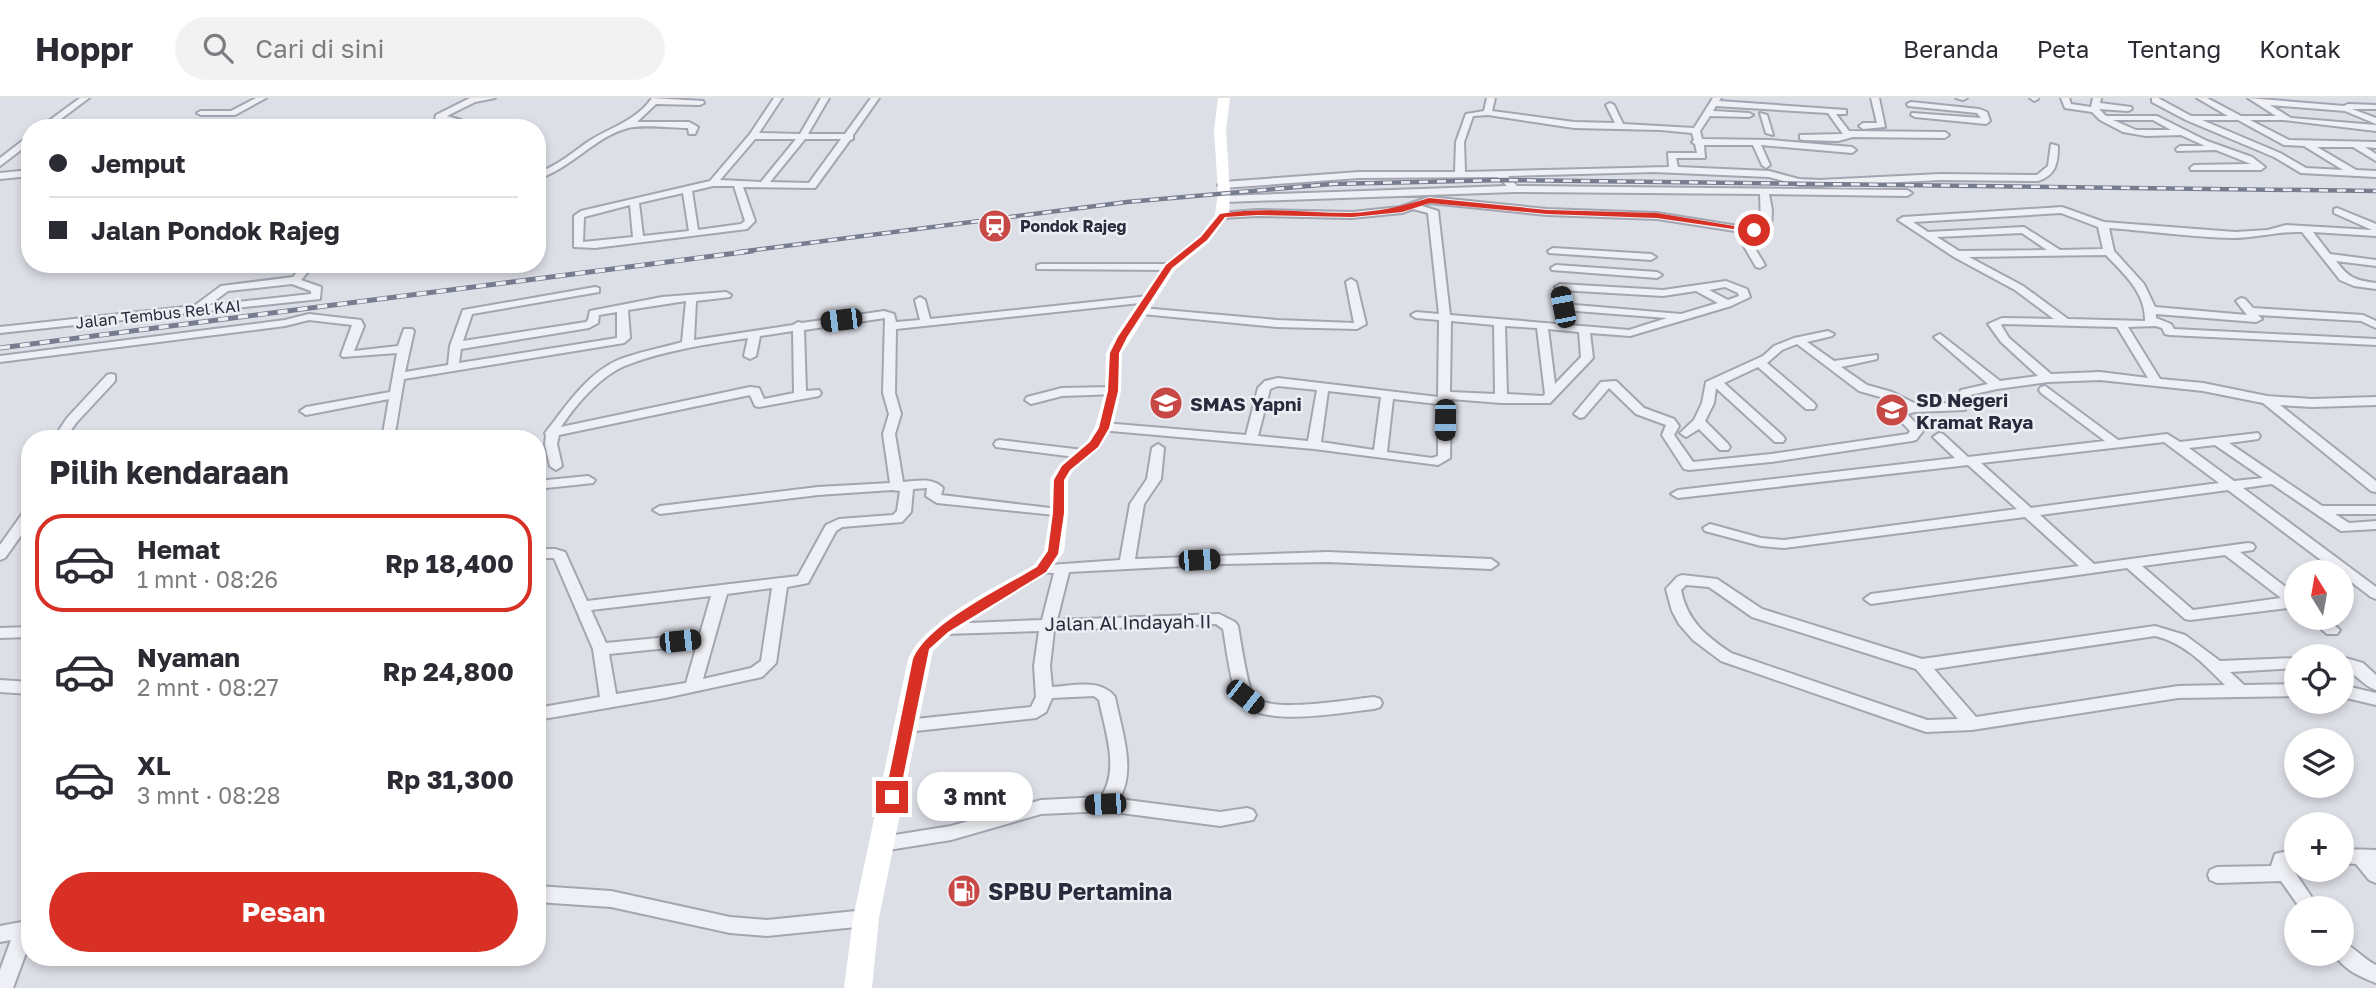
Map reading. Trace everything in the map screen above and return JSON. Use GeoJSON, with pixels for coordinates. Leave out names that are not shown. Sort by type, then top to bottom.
{"type":"FeatureCollection","features":[{"type":"Feature","properties":{"kind":"main road"},"geometry":{"type":"LineString","coordinates":[[858,988],[866,918],[919,659],[924,647],[944,629],[1041,569],[1054,552],[1059,513],[1059,480],[1066,468],[1094,444],[1104,428],[1113,391],[1114,353],[1169,267],[1204,239],[1223,200],[1220,130],[1224,98]]}},
{"type":"Feature","properties":{"kind":"street"},"geometry":{"type":"LineString","coordinates":[[56,119],[85,98]]}},
{"type":"Feature","properties":{"kind":"street"},"geometry":{"type":"LineString","coordinates":[[201,113],[232,113],[262,98]]}},
{"type":"Feature","properties":{"kind":"street"},"geometry":{"type":"LineString","coordinates":[[457,98],[471,102]]}},
{"type":"Feature","properties":{"kind":"street"},"geometry":{"type":"LineString","coordinates":[[451,119],[438,117],[471,102],[491,98]]}},
{"type":"Feature","properties":{"kind":"street"},"geometry":{"type":"LineString","coordinates":[[713,183],[753,136],[778,98]]}},
{"type":"Feature","properties":{"kind":"street"},"geometry":{"type":"LineString","coordinates":[[763,185],[802,136],[825,98]]}},
{"type":"Feature","properties":{"kind":"street"},"geometry":{"type":"LineString","coordinates":[[738,185],[749,223],[744,227],[578,245],[581,214],[713,183],[812,186],[850,137],[875,98]]}},
{"type":"Feature","properties":{"kind":"street"},"geometry":{"type":"LineString","coordinates":[[1489,113],[1491,98]]}},
{"type":"Feature","properties":{"kind":"street"},"geometry":{"type":"LineString","coordinates":[[1774,98],[1807,101]]}},
{"type":"Feature","properties":{"kind":"street"},"geometry":{"type":"LineString","coordinates":[[1839,98],[1850,125],[1879,126],[1882,125],[1875,98]]}},
{"type":"Feature","properties":{"kind":"street"},"geometry":{"type":"LineString","coordinates":[[2065,98],[2066,105],[2096,104],[2128,109]]}},
{"type":"Feature","properties":{"kind":"street"},"geometry":{"type":"LineString","coordinates":[[2201,98],[2287,143],[2376,145]]}},
{"type":"Feature","properties":{"kind":"street"},"geometry":{"type":"LineString","coordinates":[[2339,98],[2376,114]]}},
{"type":"Feature","properties":{"kind":"street"},"geometry":{"type":"LineString","coordinates":[[546,171],[569,162],[607,134],[629,125],[655,100],[702,111],[690,128],[629,125]]}},
{"type":"Feature","properties":{"kind":"street"},"geometry":{"type":"LineString","coordinates":[[1674,169],[1671,155],[1702,156],[1696,142],[1696,131],[1713,113],[1716,100],[1843,112]]}},
{"type":"Feature","properties":{"kind":"street"},"geometry":{"type":"LineString","coordinates":[[2155,100],[2189,118],[2277,155],[2304,171],[2376,174]]}},
{"type":"Feature","properties":{"kind":"street"},"geometry":{"type":"LineString","coordinates":[[2255,100],[2282,118]]}},
{"type":"Feature","properties":{"kind":"street"},"geometry":{"type":"LineString","coordinates":[[2255,100],[2346,109],[2376,121]]}},
{"type":"Feature","properties":{"kind":"street"},"geometry":{"type":"LineString","coordinates":[[1915,115],[1986,121],[1984,114],[1979,111],[1910,101],[1915,115],[1919,125]]}},
{"type":"Feature","properties":{"kind":"street"},"geometry":{"type":"LineString","coordinates":[[2308,101],[2376,107]]}},
{"type":"Feature","properties":{"kind":"street"},"geometry":{"type":"LineString","coordinates":[[2096,104],[2103,118],[2117,129],[2134,133],[2184,132]]}},
{"type":"Feature","properties":{"kind":"street"},"geometry":{"type":"LineString","coordinates":[[1610,105],[1620,126]]}},
{"type":"Feature","properties":{"kind":"street"},"geometry":{"type":"LineString","coordinates":[[1829,111],[1843,132],[1850,135]]}},
{"type":"Feature","properties":{"kind":"street"},"geometry":{"type":"LineString","coordinates":[[1460,174],[1460,142],[1470,114],[1489,113],[1533,121],[1696,131]]}},
{"type":"Feature","properties":{"kind":"street"},"geometry":{"type":"LineString","coordinates":[[1713,113],[1781,116]]}},
{"type":"Feature","properties":{"kind":"street"},"geometry":{"type":"LineString","coordinates":[[1713,113],[1722,126]]}},
{"type":"Feature","properties":{"kind":"street"},"geometry":{"type":"LineString","coordinates":[[1763,115],[1770,133]]}},
{"type":"Feature","properties":{"kind":"street"},"geometry":{"type":"LineString","coordinates":[[2103,118],[2154,118],[2249,159],[2261,167],[2194,168]]}},
{"type":"Feature","properties":{"kind":"street"},"geometry":{"type":"LineString","coordinates":[[2189,118],[2282,118],[2376,128]]}},
{"type":"Feature","properties":{"kind":"street"},"geometry":{"type":"LineString","coordinates":[[1969,121],[1973,131]]}},
{"type":"Feature","properties":{"kind":"street"},"geometry":{"type":"LineString","coordinates":[[1696,142],[1756,143],[1850,135],[1945,135]]}},
{"type":"Feature","properties":{"kind":"street"},"geometry":{"type":"LineString","coordinates":[[753,136],[850,137]]}},
{"type":"Feature","properties":{"kind":"street"},"geometry":{"type":"LineString","coordinates":[[1803,141],[1851,153]]}},
{"type":"Feature","properties":{"kind":"street"},"geometry":{"type":"LineString","coordinates":[[1803,141],[1807,157]]}},
{"type":"Feature","properties":{"kind":"street"},"geometry":{"type":"LineString","coordinates":[[1756,143],[1766,165]]}},
{"type":"Feature","properties":{"kind":"street"},"geometry":{"type":"LineString","coordinates":[[2306,144],[2354,174]]}},
{"type":"Feature","properties":{"kind":"street"},"geometry":{"type":"LineString","coordinates":[[2353,145],[2376,158]]}},
{"type":"Feature","properties":{"kind":"street"},"geometry":{"type":"LineString","coordinates":[[0,163],[21,146]]}},
{"type":"Feature","properties":{"kind":"street"},"geometry":{"type":"LineString","coordinates":[[1223,200],[1359,175],[1674,169],[1769,174],[1820,183],[1941,177],[2038,178],[2046,176],[2054,165],[2054,146]]}},
{"type":"Feature","properties":{"kind":"street"},"geometry":{"type":"LineString","coordinates":[[2180,149],[2221,149]]}},
{"type":"Feature","properties":{"kind":"street"},"geometry":{"type":"LineString","coordinates":[[0,176],[21,174]]}},
{"type":"Feature","properties":{"kind":"street"},"geometry":{"type":"LineString","coordinates":[[1501,174],[1514,189]]}},
{"type":"Feature","properties":{"kind":"street"},"geometry":{"type":"LineString","coordinates":[[1223,200],[1514,189],[1907,193]]}},
{"type":"Feature","properties":{"kind":"street"},"geometry":{"type":"LineString","coordinates":[[687,190],[694,233]]}},
{"type":"Feature","properties":{"kind":"street"},"geometry":{"type":"LineString","coordinates":[[1223,200],[1257,212],[1352,215],[1415,207],[1429,201],[1547,212],[1657,216],[1738,229],[1766,228],[1768,210],[1764,191]]}},
{"type":"Feature","properties":{"kind":"street"},"geometry":{"type":"LineString","coordinates":[[634,202],[638,239]]}},
{"type":"Feature","properties":{"kind":"street"},"geometry":{"type":"LineString","coordinates":[[1104,428],[1314,445],[1433,462],[1444,458],[1445,319],[1433,211],[1415,207]]}},
{"type":"Feature","properties":{"kind":"street"},"geometry":{"type":"LineString","coordinates":[[2064,321],[2010,282],[1958,255],[1903,219],[2062,210],[2103,225],[2235,235],[2277,232],[2286,228],[2346,237]]}},
{"type":"Feature","properties":{"kind":"street"},"geometry":{"type":"LineString","coordinates":[[2337,211],[2376,230]]}},
{"type":"Feature","properties":{"kind":"street"},"geometry":{"type":"LineString","coordinates":[[2103,225],[2108,251],[2140,286],[2151,315],[2151,324],[2064,321],[2002,321],[1994,324],[2005,340],[2047,384],[2116,444]]}},
{"type":"Feature","properties":{"kind":"street"},"geometry":{"type":"LineString","coordinates":[[1738,229],[1760,265]]}},
{"type":"Feature","properties":{"kind":"street"},"geometry":{"type":"LineString","coordinates":[[1926,235],[2024,230],[2057,252]]}},
{"type":"Feature","properties":{"kind":"street"},"geometry":{"type":"LineString","coordinates":[[2307,231],[2376,230]]}},
{"type":"Feature","properties":{"kind":"street"},"geometry":{"type":"LineString","coordinates":[[2307,231],[2347,280],[2376,286]]}},
{"type":"Feature","properties":{"kind":"street"},"geometry":{"type":"LineString","coordinates":[[1646,242],[1663,293]]}},
{"type":"Feature","properties":{"kind":"street"},"geometry":{"type":"LineString","coordinates":[[1567,328],[1552,247],[1651,257]]}},
{"type":"Feature","properties":{"kind":"street"},"geometry":{"type":"LineString","coordinates":[[2090,249],[2108,251]]}},
{"type":"Feature","properties":{"kind":"street"},"geometry":{"type":"LineString","coordinates":[[1958,255],[2108,251]]}},
{"type":"Feature","properties":{"kind":"street"},"geometry":{"type":"LineString","coordinates":[[2328,257],[2376,263]]}},
{"type":"Feature","properties":{"kind":"street"},"geometry":{"type":"LineString","coordinates":[[1041,267],[1169,267]]}},
{"type":"Feature","properties":{"kind":"street"},"geometry":{"type":"LineString","coordinates":[[1556,268],[1657,275]]}},
{"type":"Feature","properties":{"kind":"street"},"geometry":{"type":"LineString","coordinates":[[199,307],[225,288],[296,280],[302,273]]}},
{"type":"Feature","properties":{"kind":"street","name":"Jalan Tembus Rel KAI"},"geometry":{"type":"LineString","coordinates":[[0,331],[199,307],[317,297],[317,289],[297,285],[296,280]]}},
{"type":"Feature","properties":{"kind":"street"},"geometry":{"type":"LineString","coordinates":[[891,326],[1146,305],[1308,327],[1357,326],[1360,324],[1351,282]]}},
{"type":"Feature","properties":{"kind":"street"},"geometry":{"type":"LineString","coordinates":[[1416,315],[1630,333],[1745,297],[1743,291],[1726,284],[1663,293],[1560,287]]}},
{"type":"Feature","properties":{"kind":"street"},"geometry":{"type":"LineString","coordinates":[[453,368],[456,346],[467,312],[595,286],[594,321],[589,325],[456,346]]}},
{"type":"Feature","properties":{"kind":"street"},"geometry":{"type":"LineString","coordinates":[[1698,288],[1727,304]]}},
{"type":"Feature","properties":{"kind":"street"},"geometry":{"type":"LineString","coordinates":[[594,313],[662,300],[726,295]]}},
{"type":"Feature","properties":{"kind":"street"},"geometry":{"type":"LineString","coordinates":[[920,300],[926,323]]}},
{"type":"Feature","properties":{"kind":"street"},"geometry":{"type":"LineString","coordinates":[[688,344],[691,301]]}},
{"type":"Feature","properties":{"kind":"street"},"geometry":{"type":"LineString","coordinates":[[2151,315],[2256,319],[2241,301]]}},
{"type":"Feature","properties":{"kind":"street"},"geometry":{"type":"LineString","coordinates":[[400,376],[620,341],[624,338],[622,307]]}},
{"type":"Feature","properties":{"kind":"street"},"geometry":{"type":"LineString","coordinates":[[1563,307],[1684,317]]}},
{"type":"Feature","properties":{"kind":"street"},"geometry":{"type":"LineString","coordinates":[[2249,311],[2363,318],[2376,325]]}},
{"type":"Feature","properties":{"kind":"street"},"geometry":{"type":"LineString","coordinates":[[556,466],[551,455],[551,433],[555,425],[607,371],[646,354],[688,344],[798,325],[889,314],[889,393],[895,414],[890,434],[902,487],[902,515],[897,519],[834,526],[816,552],[806,578],[780,584],[583,606]]}},
{"type":"Feature","properties":{"kind":"street"},"geometry":{"type":"LineString","coordinates":[[2151,315],[2166,326],[2169,332],[2376,342]]}},
{"type":"Feature","properties":{"kind":"street"},"geometry":{"type":"LineString","coordinates":[[0,359],[285,323],[309,317],[359,323],[347,355],[403,349]]}},
{"type":"Feature","properties":{"kind":"street"},"geometry":{"type":"LineString","coordinates":[[1499,323],[1501,399]]}},
{"type":"Feature","properties":{"kind":"street"},"geometry":{"type":"LineString","coordinates":[[2120,323],[2155,380]]}},
{"type":"Feature","properties":{"kind":"street"},"geometry":{"type":"LineString","coordinates":[[798,325],[800,395]]}},
{"type":"Feature","properties":{"kind":"street"},"geometry":{"type":"LineString","coordinates":[[1542,326],[1551,397]]}},
{"type":"Feature","properties":{"kind":"street"},"geometry":{"type":"LineString","coordinates":[[1251,440],[1264,388],[1269,384],[1387,395],[1546,400],[1587,358],[1584,330]]}},
{"type":"Feature","properties":{"kind":"street"},"geometry":{"type":"LineString","coordinates":[[390,430],[408,331]]}},
{"type":"Feature","properties":{"kind":"street"},"geometry":{"type":"LineString","coordinates":[[750,356],[755,333]]}},
{"type":"Feature","properties":{"kind":"street"},"geometry":{"type":"LineString","coordinates":[[1685,433],[1699,422],[1708,403],[1710,385],[1759,362],[1777,348],[1798,340],[1828,334]]}},
{"type":"Feature","properties":{"kind":"street"},"geometry":{"type":"LineString","coordinates":[[1940,337],[1997,385]]}},
{"type":"Feature","properties":{"kind":"street"},"geometry":{"type":"LineString","coordinates":[[1798,340],[1863,388],[1888,395],[1914,408]]}},
{"type":"Feature","properties":{"kind":"street"},"geometry":{"type":"LineString","coordinates":[[1831,365],[1873,357]]}},
{"type":"Feature","properties":{"kind":"street"},"geometry":{"type":"LineString","coordinates":[[1759,362],[1810,406]]}},
{"type":"Feature","properties":{"kind":"street"},"geometry":{"type":"LineString","coordinates":[[1580,414],[1605,385],[1612,384],[1640,411],[1670,422],[1673,426],[1668,435],[1689,466],[1771,458],[1912,437],[1917,431],[1899,413],[1914,408],[1961,407],[1965,393],[1997,385],[2047,384],[2100,376],[2155,380],[2267,400],[2312,403],[2376,401]]}},
{"type":"Feature","properties":{"kind":"street"},"geometry":{"type":"LineString","coordinates":[[64,430],[111,378]]}},
{"type":"Feature","properties":{"kind":"street"},"geometry":{"type":"LineString","coordinates":[[1716,382],[1779,439]]}},
{"type":"Feature","properties":{"kind":"street"},"geometry":{"type":"LineString","coordinates":[[1314,445],[1323,388]]}},
{"type":"Feature","properties":{"kind":"street"},"geometry":{"type":"LineString","coordinates":[[551,433],[750,391],[755,391],[758,403],[815,393]]}},
{"type":"Feature","properties":{"kind":"street"},"geometry":{"type":"LineString","coordinates":[[1031,400],[1062,392],[1113,391]]}},
{"type":"Feature","properties":{"kind":"street"},"geometry":{"type":"LineString","coordinates":[[306,411],[397,394]]}},
{"type":"Feature","properties":{"kind":"street"},"geometry":{"type":"LineString","coordinates":[[1380,454],[1387,395]]}},
{"type":"Feature","properties":{"kind":"street"},"geometry":{"type":"LineString","coordinates":[[2267,400],[2376,488]]}},
{"type":"Feature","properties":{"kind":"street"},"geometry":{"type":"LineString","coordinates":[[1699,422],[1724,447]]}},
{"type":"Feature","properties":{"kind":"street"},"geometry":{"type":"LineString","coordinates":[[2179,446],[2254,436]]}},
{"type":"Feature","properties":{"kind":"street"},"geometry":{"type":"LineString","coordinates":[[1939,437],[2093,569]]}},
{"type":"Feature","properties":{"kind":"street"},"geometry":{"type":"LineString","coordinates":[[1678,494],[2167,438],[2376,594]]}},
{"type":"Feature","properties":{"kind":"street"},"geometry":{"type":"LineString","coordinates":[[2217,441],[2346,528],[2376,525]]}},
{"type":"Feature","properties":{"kind":"street"},"geometry":{"type":"LineString","coordinates":[[1000,444],[1083,454]]}},
{"type":"Feature","properties":{"kind":"street"},"geometry":{"type":"LineString","coordinates":[[1127,563],[1137,504],[1154,479],[1158,448]]}},
{"type":"Feature","properties":{"kind":"street"},"geometry":{"type":"LineString","coordinates":[[546,484],[588,480]]}},
{"type":"Feature","properties":{"kind":"street"},"geometry":{"type":"LineString","coordinates":[[1710,528],[1761,542],[1784,544],[2275,480]]}},
{"type":"Feature","properties":{"kind":"street"},"geometry":{"type":"LineString","coordinates":[[660,510],[818,491],[934,485],[936,488],[933,496],[937,499],[1059,513]]}},
{"type":"Feature","properties":{"kind":"street"},"geometry":{"type":"LineString","coordinates":[[2321,510],[2376,510]]}},
{"type":"Feature","properties":{"kind":"street"},"geometry":{"type":"LineString","coordinates":[[0,555],[21,526]]}},
{"type":"Feature","properties":{"kind":"street"},"geometry":{"type":"LineString","coordinates":[[1871,599],[2248,547]]}},
{"type":"Feature","properties":{"kind":"street"},"geometry":{"type":"LineString","coordinates":[[2228,550],[2284,593]]}},
{"type":"Feature","properties":{"kind":"street"},"geometry":{"type":"LineString","coordinates":[[546,554],[560,555],[583,606],[601,649],[609,701]]}},
{"type":"Feature","properties":{"kind":"street"},"geometry":{"type":"LineString","coordinates":[[1041,569],[1062,570],[1127,563],[1328,557],[1491,564]]}},
{"type":"Feature","properties":{"kind":"street"},"geometry":{"type":"LineString","coordinates":[[2131,564],[2190,615],[2284,603]]}},
{"type":"Feature","properties":{"kind":"street"},"geometry":{"type":"LineString","coordinates":[[906,726],[1036,712],[1042,707],[1042,664],[1062,570]]}},
{"type":"Feature","properties":{"kind":"street"},"geometry":{"type":"LineString","coordinates":[[2238,689],[2188,642],[2171,633],[2155,631],[1922,666],[1757,613],[1712,583],[1682,580],[1673,589],[1675,607],[1686,626],[1702,642],[1726,657],[1905,721],[1926,726],[1972,724],[2178,692],[2284,690]]}},
{"type":"Feature","properties":{"kind":"street"},"geometry":{"type":"LineString","coordinates":[[546,711],[659,695],[693,685],[756,673],[768,663],[780,584]]}},
{"type":"Feature","properties":{"kind":"street"},"geometry":{"type":"LineString","coordinates":[[693,685],[720,591]]}},
{"type":"Feature","properties":{"kind":"street","name":"Jalan Al Indayah II"},"geometry":{"type":"LineString","coordinates":[[944,629],[1219,620],[1230,626],[1245,697],[1259,708],[1296,711],[1374,703]]}},
{"type":"Feature","properties":{"kind":"street"},"geometry":{"type":"LineString","coordinates":[[0,633],[21,632]]}},
{"type":"Feature","properties":{"kind":"street"},"geometry":{"type":"LineString","coordinates":[[601,649],[706,639]]}},
{"type":"Feature","properties":{"kind":"street"},"geometry":{"type":"LineString","coordinates":[[2215,667],[2284,664]]}},
{"type":"Feature","properties":{"kind":"street"},"geometry":{"type":"LineString","coordinates":[[1922,666],[1972,724]]}},
{"type":"Feature","properties":{"kind":"street"},"geometry":{"type":"LineString","coordinates":[[2354,666],[2376,684]]}},
{"type":"Feature","properties":{"kind":"street"},"geometry":{"type":"LineString","coordinates":[[0,686],[21,687]]}},
{"type":"Feature","properties":{"kind":"street"},"geometry":{"type":"LineString","coordinates":[[1044,693],[1097,690],[1107,697],[1120,770],[1117,787],[1105,804]]}},
{"type":"Feature","properties":{"kind":"street"},"geometry":{"type":"LineString","coordinates":[[2354,694],[2376,699]]}},
{"type":"Feature","properties":{"kind":"street"},"geometry":{"type":"LineString","coordinates":[[882,844],[951,833],[1041,807],[1105,804],[1220,819],[1247,815]]}},
{"type":"Feature","properties":{"kind":"street"},"geometry":{"type":"LineString","coordinates":[[2359,857],[2376,875]]}},
{"type":"Feature","properties":{"kind":"street"},"geometry":{"type":"LineString","coordinates":[[2284,858],[2281,859],[2280,865],[2283,873],[2301,896]]}},
{"type":"Feature","properties":{"kind":"street"},"geometry":{"type":"LineString","coordinates":[[2217,875],[2283,873]]}},
{"type":"Feature","properties":{"kind":"street"},"geometry":{"type":"LineString","coordinates":[[546,895],[611,899],[730,925],[767,928],[866,918]]}},
{"type":"Feature","properties":{"kind":"street"},"geometry":{"type":"LineString","coordinates":[[0,934],[21,930]]}},
{"type":"Feature","properties":{"kind":"street"},"geometry":{"type":"LineString","coordinates":[[3,988],[21,944]]}},
{"type":"Feature","properties":{"kind":"street"},"geometry":{"type":"LineString","coordinates":[[2354,963],[2376,974]]}},
{"type":"Feature","properties":{"kind":"railway"},"geometry":{"type":"LineString","coordinates":[[739,252],[1127,202],[1331,184],[1506,180],[2376,191]]}},
{"type":"Feature","properties":{"kind":"railway"},"geometry":{"type":"LineString","coordinates":[[0,348],[752,251]]}},
{"type":"Feature","properties":{"kind":"place","name":"Pondok Rajeg"},"geometry":{"type":"Point","coordinates":[995,226]}},
{"type":"Feature","properties":{"kind":"place","name":"SMAS Yapni"},"geometry":{"type":"Point","coordinates":[1166,403]}},
{"type":"Feature","properties":{"kind":"place","name":"SD Negeri Kramat Raya"},"geometry":{"type":"Point","coordinates":[1892,410]}},
{"type":"Feature","properties":{"kind":"place","name":"SPBU Pertamina"},"geometry":{"type":"Point","coordinates":[964,891]}},
{"type":"Feature","properties":{"kind":"route"},"geometry":{"type":"LineString","coordinates":[[892,797],[919,659],[924,647],[944,629],[1041,569],[1054,552],[1059,513],[1059,480],[1066,468],[1094,444],[1104,428],[1113,391],[1114,353],[1122,337],[1169,267],[1204,239],[1223,215],[1257,212],[1352,215],[1402,210],[1429,201],[1547,212],[1670,217],[1754,230]]}}]}
